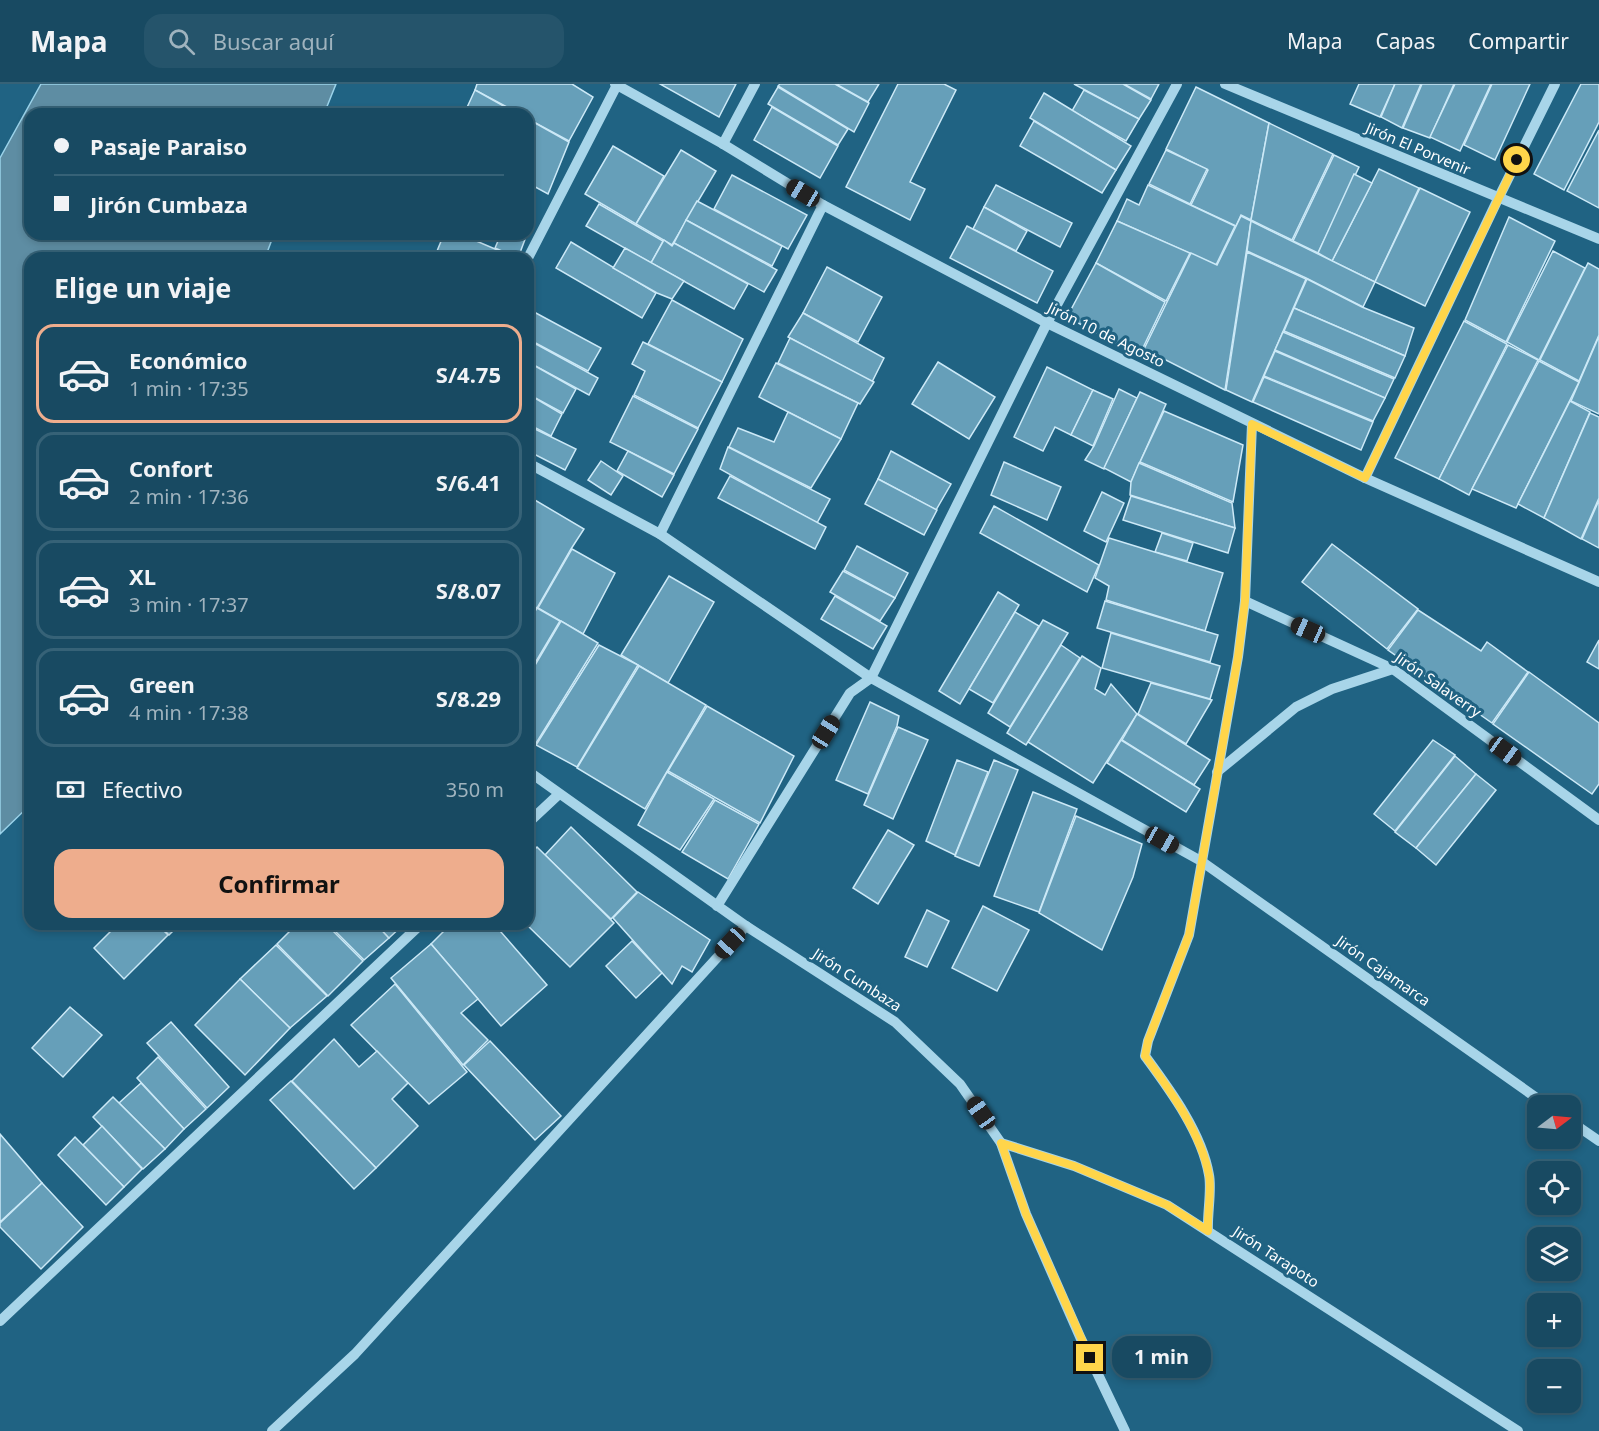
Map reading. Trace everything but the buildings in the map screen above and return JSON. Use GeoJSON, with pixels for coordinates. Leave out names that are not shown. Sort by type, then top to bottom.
{"type":"FeatureCollection","features":[{"type":"Feature","properties":{"kind":"street"},"geometry":{"type":"LineString","coordinates":[[531,252],[616,84]]}},
{"type":"Feature","properties":{"kind":"street","name":"Jirón 10 de Agosto"},"geometry":{"type":"LineString","coordinates":[[616,84],[723,144],[823,205],[1047,323],[1365,478],[1599,582]]}},
{"type":"Feature","properties":{"kind":"street"},"geometry":{"type":"LineString","coordinates":[[723,144],[754,84]]}},
{"type":"Feature","properties":{"kind":"street"},"geometry":{"type":"LineString","coordinates":[[717,906],[850,693],[871,678],[1047,323],[1177,84]]}},
{"type":"Feature","properties":{"kind":"street","name":"Jirón El Porvenir"},"geometry":{"type":"LineString","coordinates":[[1225,84],[1599,239]]}},
{"type":"Feature","properties":{"kind":"street"},"geometry":{"type":"LineString","coordinates":[[1365,478],[1555,84]]}},
{"type":"Feature","properties":{"kind":"street"},"geometry":{"type":"LineString","coordinates":[[660,534],[823,205]]}},
{"type":"Feature","properties":{"kind":"street"},"geometry":{"type":"LineString","coordinates":[[1208,1231],[1210,1177],[1201,1144],[1160,1076],[1145,1056],[1148,1041],[1189,935],[1238,657],[1245,601],[1252,424]]}},
{"type":"Feature","properties":{"kind":"street","name":"Jirón Cajamarca"},"geometry":{"type":"LineString","coordinates":[[534,466],[660,534],[871,678],[1201,861],[1532,1095]]}},
{"type":"Feature","properties":{"kind":"street","name":"Jirón Salaverry"},"geometry":{"type":"LineString","coordinates":[[1245,601],[1393,669],[1599,820]]}},
{"type":"Feature","properties":{"kind":"street"},"geometry":{"type":"LineString","coordinates":[[1217,772],[1296,707],[1332,689],[1393,669]]}},
{"type":"Feature","properties":{"kind":"street","name":"Jirón Cumbaza"},"geometry":{"type":"LineString","coordinates":[[534,775],[746,926],[895,1022],[960,1084],[1001,1143],[1026,1214],[1125,1431]]}},
{"type":"Feature","properties":{"kind":"street"},"geometry":{"type":"LineString","coordinates":[[534,818],[559,794]]}},
{"type":"Feature","properties":{"kind":"street"},"geometry":{"type":"LineString","coordinates":[[272,1431],[355,1354],[746,926]]}},
{"type":"Feature","properties":{"kind":"street"},"geometry":{"type":"LineString","coordinates":[[0,1321],[415,930]]}},
{"type":"Feature","properties":{"kind":"street"},"geometry":{"type":"LineString","coordinates":[[1581,1129],[1599,1141]]}},
{"type":"Feature","properties":{"kind":"street","name":"Jirón Tarapoto"},"geometry":{"type":"LineString","coordinates":[[1001,1143],[1074,1166],[1167,1205],[1518,1431]]}},
{"type":"Feature","properties":{"kind":"water"},"geometry":{"type":"Polygon","coordinates":[[[41,84],[336,84],[326,108],[28,108],[41,84]]]}},
{"type":"Feature","properties":{"kind":"water"},"geometry":{"type":"Polygon","coordinates":[[[24,115],[24,240],[272,240],[267,252],[24,252],[24,811],[0,834],[0,158],[24,115]]]}},
{"type":"Feature","properties":{"kind":"route"},"geometry":{"type":"LineString","coordinates":[[1090,1358],[1026,1214],[1001,1143],[1074,1166],[1167,1205],[1208,1231],[1207,1209],[1210,1177],[1201,1144],[1160,1076],[1145,1056],[1148,1041],[1189,935],[1238,657],[1245,601],[1252,424],[1365,478],[1517,160]]}}]}
